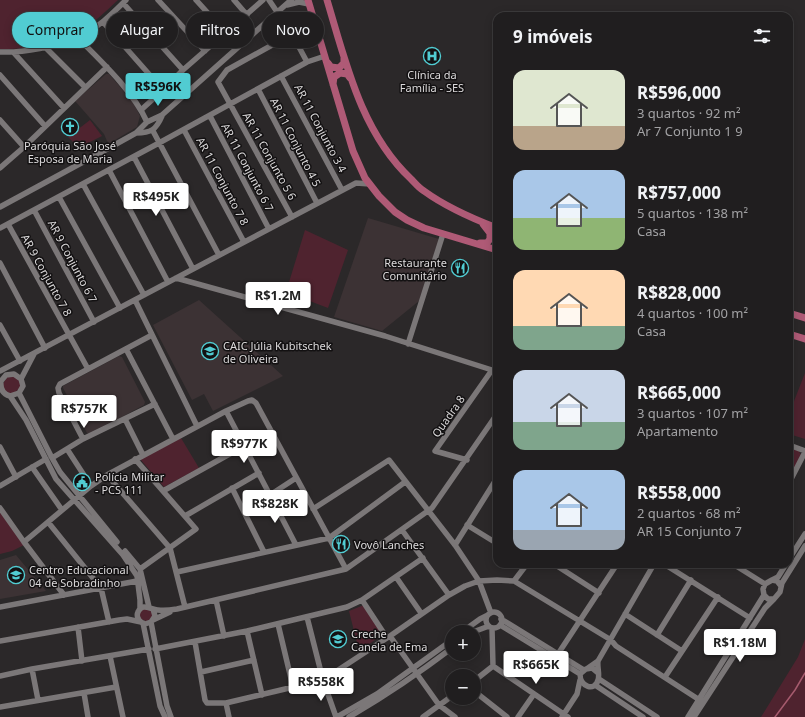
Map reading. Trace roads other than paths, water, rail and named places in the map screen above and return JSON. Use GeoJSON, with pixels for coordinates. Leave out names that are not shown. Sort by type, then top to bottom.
{"type":"FeatureCollection","features":[{"type":"Feature","properties":{"kind":"main road"},"geometry":{"type":"LineString","coordinates":[[327,0],[357,96],[379,140],[398,166],[424,191],[456,211],[493,227]]}},
{"type":"Feature","properties":{"kind":"main road"},"geometry":{"type":"LineString","coordinates":[[308,2],[353,151],[361,170],[370,184],[379,196],[395,212],[407,220],[424,228],[493,249]]}},
{"type":"Feature","properties":{"kind":"main road"},"geometry":{"type":"LineString","coordinates":[[326,58],[331,67],[339,68],[344,63],[344,56]]}},
{"type":"Feature","properties":{"kind":"main road"},"geometry":{"type":"LineString","coordinates":[[333,84],[334,77],[340,72],[347,74],[352,80]]}},
{"type":"Feature","properties":{"kind":"main road"},"geometry":{"type":"LineString","coordinates":[[476,243],[487,242],[490,239],[490,233],[480,222]]}},
{"type":"Feature","properties":{"kind":"main road"},"geometry":{"type":"LineString","coordinates":[[793,315],[805,318]]}},
{"type":"Feature","properties":{"kind":"main road"},"geometry":{"type":"LineString","coordinates":[[793,335],[805,339]]}},
{"type":"Feature","properties":{"kind":"street"},"geometry":{"type":"LineString","coordinates":[[158,0],[205,51]]}},
{"type":"Feature","properties":{"kind":"street"},"geometry":{"type":"LineString","coordinates":[[196,0],[207,12]]}},
{"type":"Feature","properties":{"kind":"street"},"geometry":{"type":"LineString","coordinates":[[234,0],[244,12]]}},
{"type":"Feature","properties":{"kind":"street"},"geometry":{"type":"LineString","coordinates":[[250,12],[263,0]]}},
{"type":"Feature","properties":{"kind":"street"},"geometry":{"type":"LineString","coordinates":[[270,0],[278,11]]}},
{"type":"Feature","properties":{"kind":"street"},"geometry":{"type":"LineString","coordinates":[[0,207],[136,133],[147,123],[162,115],[291,0]]}},
{"type":"Feature","properties":{"kind":"street"},"geometry":{"type":"LineString","coordinates":[[98,25],[125,2],[183,70]]}},
{"type":"Feature","properties":{"kind":"street"},"geometry":{"type":"LineString","coordinates":[[285,6],[299,2],[308,2]]}},
{"type":"Feature","properties":{"kind":"street"},"geometry":{"type":"LineString","coordinates":[[103,22],[163,90]]}},
{"type":"Feature","properties":{"kind":"street"},"geometry":{"type":"LineString","coordinates":[[0,52],[14,52],[46,48],[85,88]]}},
{"type":"Feature","properties":{"kind":"street"},"geometry":{"type":"LineString","coordinates":[[88,48],[106,67],[141,110],[219,255]]}},
{"type":"Feature","properties":{"kind":"street"},"geometry":{"type":"LineString","coordinates":[[141,110],[208,48]]}},
{"type":"Feature","properties":{"kind":"street","name":"AR 11 Conjunto 5 6"},"geometry":{"type":"LineString","coordinates":[[267,48],[227,70],[218,82],[292,217]]}},
{"type":"Feature","properties":{"kind":"street"},"geometry":{"type":"LineString","coordinates":[[300,48],[307,62]]}},
{"type":"Feature","properties":{"kind":"street"},"geometry":{"type":"LineString","coordinates":[[14,52],[64,108]]}},
{"type":"Feature","properties":{"kind":"street"},"geometry":{"type":"LineString","coordinates":[[0,228],[210,116],[307,62],[326,58]]}},
{"type":"Feature","properties":{"kind":"street"},"geometry":{"type":"LineString","coordinates":[[1,165],[24,147],[106,67]]}},
{"type":"Feature","properties":{"kind":"street"},"geometry":{"type":"LineString","coordinates":[[0,75],[45,126]]}},
{"type":"Feature","properties":{"kind":"street","name":"AR 11 Conjunto 3 4"},"geometry":{"type":"LineString","coordinates":[[281,76],[342,190]]}},
{"type":"Feature","properties":{"kind":"street","name":"AR 11 Conjunto 4 5"},"geometry":{"type":"LineString","coordinates":[[258,89],[316,203]]}},
{"type":"Feature","properties":{"kind":"street"},"geometry":{"type":"LineString","coordinates":[[136,133],[152,130],[162,115]]}},
{"type":"Feature","properties":{"kind":"street","name":"AR 11 Conjunto 6 7"},"geometry":{"type":"LineString","coordinates":[[210,116],[269,229]]}},
{"type":"Feature","properties":{"kind":"street"},"geometry":{"type":"LineString","coordinates":[[0,120],[24,147]]}},
{"type":"Feature","properties":{"kind":"street"},"geometry":{"type":"LineString","coordinates":[[147,123],[145,130],[152,130]]}},
{"type":"Feature","properties":{"kind":"street","name":"AR 11 Conjunto 7 8"},"geometry":{"type":"LineString","coordinates":[[184,130],[244,242]]}},
{"type":"Feature","properties":{"kind":"street"},"geometry":{"type":"LineString","coordinates":[[134,157],[193,269]]}},
{"type":"Feature","properties":{"kind":"street"},"geometry":{"type":"LineString","coordinates":[[109,170],[168,282]]}},
{"type":"Feature","properties":{"kind":"street"},"geometry":{"type":"LineString","coordinates":[[356,183],[361,170]]}},
{"type":"Feature","properties":{"kind":"street"},"geometry":{"type":"LineString","coordinates":[[2,370],[316,203],[356,183],[370,184]]}},
{"type":"Feature","properties":{"kind":"street"},"geometry":{"type":"LineString","coordinates":[[83,184],[144,295]]}},
{"type":"Feature","properties":{"kind":"street"},"geometry":{"type":"LineString","coordinates":[[59,197],[120,308]]}},
{"type":"Feature","properties":{"kind":"street","name":"AR 9 Conjunto 6 7"},"geometry":{"type":"LineString","coordinates":[[34,210],[94,322]]}},
{"type":"Feature","properties":{"kind":"street","name":"AR 9 Conjunto 7 8"},"geometry":{"type":"LineString","coordinates":[[8,224],[88,369]]}},
{"type":"Feature","properties":{"kind":"street"},"geometry":{"type":"LineString","coordinates":[[408,344],[443,234]]}},
{"type":"Feature","properties":{"kind":"street"},"geometry":{"type":"LineString","coordinates":[[0,263],[45,348]]}},
{"type":"Feature","properties":{"kind":"street"},"geometry":{"type":"LineString","coordinates":[[176,278],[385,336],[493,369]]}},
{"type":"Feature","properties":{"kind":"street"},"geometry":{"type":"LineString","coordinates":[[135,300],[197,426]]}},
{"type":"Feature","properties":{"kind":"street"},"geometry":{"type":"LineString","coordinates":[[0,325],[20,361]]}},
{"type":"Feature","properties":{"kind":"street"},"geometry":{"type":"LineString","coordinates":[[83,439],[59,393],[58,388],[60,384],[152,335]]}},
{"type":"Feature","properties":{"kind":"street"},"geometry":{"type":"LineString","coordinates":[[126,349],[173,439]]}},
{"type":"Feature","properties":{"kind":"street"},"geometry":{"type":"LineString","coordinates":[[21,379],[34,354]]}},
{"type":"Feature","properties":{"kind":"street"},"geometry":{"type":"LineString","coordinates":[[0,363],[2,370],[1,389],[10,396],[49,458],[77,498],[123,555],[137,576],[140,600],[138,618],[142,623],[152,649],[166,706],[171,717]]}},
{"type":"Feature","properties":{"kind":"street"},"geometry":{"type":"LineString","coordinates":[[2,370],[17,375],[21,379],[23,386],[19,393],[10,396]]}},
{"type":"Feature","properties":{"kind":"street","name":"Quadra 8"},"geometry":{"type":"LineString","coordinates":[[467,460],[436,451],[493,373]]}},
{"type":"Feature","properties":{"kind":"street"},"geometry":{"type":"LineString","coordinates":[[2,379],[6,375],[12,374]]}},
{"type":"Feature","properties":{"kind":"street"},"geometry":{"type":"LineString","coordinates":[[19,393],[49,458]]}},
{"type":"Feature","properties":{"kind":"street"},"geometry":{"type":"LineString","coordinates":[[24,542],[91,486],[107,475],[197,426],[252,400],[256,403],[346,569]]}},
{"type":"Feature","properties":{"kind":"street"},"geometry":{"type":"LineString","coordinates":[[0,486],[83,439],[155,404]]}},
{"type":"Feature","properties":{"kind":"street"},"geometry":{"type":"LineString","coordinates":[[226,412],[296,545]]}},
{"type":"Feature","properties":{"kind":"street"},"geometry":{"type":"LineString","coordinates":[[125,419],[143,455]]}},
{"type":"Feature","properties":{"kind":"street"},"geometry":{"type":"LineString","coordinates":[[0,641],[127,619],[147,624],[162,615],[177,609],[346,569],[432,508],[467,460],[493,420]]}},
{"type":"Feature","properties":{"kind":"street"},"geometry":{"type":"LineString","coordinates":[[163,491],[244,446]]}},
{"type":"Feature","properties":{"kind":"street"},"geometry":{"type":"LineString","coordinates":[[0,447],[16,477]]}},
{"type":"Feature","properties":{"kind":"street"},"geometry":{"type":"LineString","coordinates":[[793,447],[805,452],[793,474]]}},
{"type":"Feature","properties":{"kind":"street"},"geometry":{"type":"LineString","coordinates":[[67,449],[91,486]]}},
{"type":"Feature","properties":{"kind":"street"},"geometry":{"type":"LineString","coordinates":[[135,459],[196,529],[140,569]]}},
{"type":"Feature","properties":{"kind":"street"},"geometry":{"type":"LineString","coordinates":[[313,509],[389,460],[455,545],[479,580],[490,614],[486,621],[490,627],[493,666]]}},
{"type":"Feature","properties":{"kind":"street"},"geometry":{"type":"LineString","coordinates":[[32,468],[62,510]]}},
{"type":"Feature","properties":{"kind":"street"},"geometry":{"type":"LineString","coordinates":[[185,516],[258,473]]}},
{"type":"Feature","properties":{"kind":"street"},"geometry":{"type":"LineString","coordinates":[[107,475],[170,548],[185,607]]}},
{"type":"Feature","properties":{"kind":"street"},"geometry":{"type":"LineString","coordinates":[[270,495],[296,478]]}},
{"type":"Feature","properties":{"kind":"street"},"geometry":{"type":"LineString","coordinates":[[177,572],[329,538],[405,482]]}},
{"type":"Feature","properties":{"kind":"street"},"geometry":{"type":"LineString","coordinates":[[455,545],[493,484]]}},
{"type":"Feature","properties":{"kind":"street"},"geometry":{"type":"LineString","coordinates":[[232,488],[264,552]]}},
{"type":"Feature","properties":{"kind":"street"},"geometry":{"type":"LineString","coordinates":[[77,498],[140,569],[151,608],[155,616],[152,621],[152,649],[160,706],[165,717]]}},
{"type":"Feature","properties":{"kind":"street"},"geometry":{"type":"LineString","coordinates":[[0,508],[64,595]]}},
{"type":"Feature","properties":{"kind":"street"},"geometry":{"type":"LineString","coordinates":[[48,522],[101,588],[109,622]]}},
{"type":"Feature","properties":{"kind":"street"},"geometry":{"type":"LineString","coordinates":[[467,525],[493,538]]}},
{"type":"Feature","properties":{"kind":"street"},"geometry":{"type":"LineString","coordinates":[[402,530],[449,595]]}},
{"type":"Feature","properties":{"kind":"street"},"geometry":{"type":"LineString","coordinates":[[793,552],[805,534]]}},
{"type":"Feature","properties":{"kind":"street"},"geometry":{"type":"LineString","coordinates":[[793,566],[805,546]]}},
{"type":"Feature","properties":{"kind":"street"},"geometry":{"type":"LineString","coordinates":[[0,676],[32,669],[195,642],[347,607],[362,600],[423,558]]}},
{"type":"Feature","properties":{"kind":"street"},"geometry":{"type":"LineString","coordinates":[[514,581],[524,568]]}},
{"type":"Feature","properties":{"kind":"street"},"geometry":{"type":"LineString","coordinates":[[566,568],[599,593]]}},
{"type":"Feature","properties":{"kind":"street"},"geometry":{"type":"LineString","coordinates":[[558,654],[581,621],[614,568]]}},
{"type":"Feature","properties":{"kind":"street"},"geometry":{"type":"LineString","coordinates":[[493,666],[565,716],[577,694],[583,673],[598,661],[652,568]]}},
{"type":"Feature","properties":{"kind":"street"},"geometry":{"type":"LineString","coordinates":[[671,568],[750,618]]}},
{"type":"Feature","properties":{"kind":"street"},"geometry":{"type":"LineString","coordinates":[[739,568],[765,584]]}},
{"type":"Feature","properties":{"kind":"street"},"geometry":{"type":"LineString","coordinates":[[774,599],[768,599],[764,595],[763,589],[765,584],[778,576],[783,568]]}},
{"type":"Feature","properties":{"kind":"street"},"geometry":{"type":"LineString","coordinates":[[694,717],[764,608],[780,592],[781,586],[792,568]]}},
{"type":"Feature","properties":{"kind":"street"},"geometry":{"type":"LineString","coordinates":[[396,577],[421,613]]}},
{"type":"Feature","properties":{"kind":"street"},"geometry":{"type":"LineString","coordinates":[[195,642],[205,700],[207,703],[226,703],[323,680],[421,613],[465,586],[479,580],[514,581],[611,640],[616,646],[698,699]]}},
{"type":"Feature","properties":{"kind":"street"},"geometry":{"type":"LineString","coordinates":[[657,635],[691,580]]}},
{"type":"Feature","properties":{"kind":"street"},"geometry":{"type":"LineString","coordinates":[[772,580],[777,581],[781,586]]}},
{"type":"Feature","properties":{"kind":"street"},"geometry":{"type":"LineString","coordinates":[[0,607],[137,581]]}},
{"type":"Feature","properties":{"kind":"street"},"geometry":{"type":"LineString","coordinates":[[688,717],[764,595]]}},
{"type":"Feature","properties":{"kind":"street"},"geometry":{"type":"LineString","coordinates":[[665,677],[718,597]]}},
{"type":"Feature","properties":{"kind":"street"},"geometry":{"type":"LineString","coordinates":[[216,600],[224,636]]}},
{"type":"Feature","properties":{"kind":"street"},"geometry":{"type":"LineString","coordinates":[[362,600],[439,705],[455,717]]}},
{"type":"Feature","properties":{"kind":"street"},"geometry":{"type":"LineString","coordinates":[[127,619],[144,607],[161,610],[177,609]]}},
{"type":"Feature","properties":{"kind":"street"},"geometry":{"type":"LineString","coordinates":[[472,625],[490,614],[497,613],[501,622],[583,673],[595,670],[598,676],[656,717]]}},
{"type":"Feature","properties":{"kind":"street"},"geometry":{"type":"LineString","coordinates":[[625,614],[682,651]]}},
{"type":"Feature","properties":{"kind":"street"},"geometry":{"type":"LineString","coordinates":[[307,617],[323,680],[336,717],[377,694],[445,645]]}},
{"type":"Feature","properties":{"kind":"street"},"geometry":{"type":"LineString","coordinates":[[481,630],[490,627],[498,627],[501,622]]}},
{"type":"Feature","properties":{"kind":"street"},"geometry":{"type":"LineString","coordinates":[[501,622],[558,654],[583,673]]}},
{"type":"Feature","properties":{"kind":"street"},"geometry":{"type":"LineString","coordinates":[[278,624],[292,687]]}},
{"type":"Feature","properties":{"kind":"street"},"geometry":{"type":"LineString","coordinates":[[78,627],[82,661]]}},
{"type":"Feature","properties":{"kind":"street"},"geometry":{"type":"LineString","coordinates":[[247,631],[262,695]]}},
{"type":"Feature","properties":{"kind":"street"},"geometry":{"type":"LineString","coordinates":[[349,717],[381,698],[445,653]]}},
{"type":"Feature","properties":{"kind":"street"},"geometry":{"type":"LineString","coordinates":[[110,656],[123,717]]}},
{"type":"Feature","properties":{"kind":"street"},"geometry":{"type":"LineString","coordinates":[[201,672],[254,660]]}},
{"type":"Feature","properties":{"kind":"street"},"geometry":{"type":"LineString","coordinates":[[577,694],[591,686],[598,676],[598,661]]}},
{"type":"Feature","properties":{"kind":"street"},"geometry":{"type":"LineString","coordinates":[[481,675],[493,666]]}},
{"type":"Feature","properties":{"kind":"street"},"geometry":{"type":"LineString","coordinates":[[32,669],[38,700]]}},
{"type":"Feature","properties":{"kind":"street"},"geometry":{"type":"LineString","coordinates":[[583,673],[583,685],[591,686],[643,717]]}},
{"type":"Feature","properties":{"kind":"street"},"geometry":{"type":"LineString","coordinates":[[0,707],[116,687]]}},
{"type":"Feature","properties":{"kind":"street"},"geometry":{"type":"LineString","coordinates":[[84,693],[88,717]]}},
{"type":"Feature","properties":{"kind":"street"},"geometry":{"type":"LineString","coordinates":[[518,717],[534,694]]}},
{"type":"Feature","properties":{"kind":"street"},"geometry":{"type":"LineString","coordinates":[[481,697],[507,717]]}},
{"type":"Feature","properties":{"kind":"street"},"geometry":{"type":"LineString","coordinates":[[423,717],[445,701]]}},
{"type":"Feature","properties":{"kind":"street"},"geometry":{"type":"LineString","coordinates":[[226,703],[229,717]]}},
{"type":"Feature","properties":{"kind":"waterway"},"geometry":{"type":"LineString","coordinates":[[775,717],[795,690],[805,673]]}},
{"type":"Feature","properties":{"kind":"place","name":"Clínica da Família - SES"},"geometry":{"type":"Point","coordinates":[432,56]}},
{"type":"Feature","properties":{"kind":"place","name":"Paróquia São José Esposa de Maria"},"geometry":{"type":"Point","coordinates":[70,127]}},
{"type":"Feature","properties":{"kind":"place","name":"Restaurante Comunitário"},"geometry":{"type":"Point","coordinates":[460,268]}},
{"type":"Feature","properties":{"kind":"place","name":"CAIC Júlia Kubitschek de Oliveira"},"geometry":{"type":"Point","coordinates":[210,351]}},
{"type":"Feature","properties":{"kind":"place","name":"Polícia Militar - PCS 111"},"geometry":{"type":"Point","coordinates":[82,482]}},
{"type":"Feature","properties":{"kind":"place","name":"Vovô Lanches"},"geometry":{"type":"Point","coordinates":[341,544]}},
{"type":"Feature","properties":{"kind":"place","name":"Centro Educacional 04 de Sobradinho"},"geometry":{"type":"Point","coordinates":[16,575]}},
{"type":"Feature","properties":{"kind":"place","name":"Creche Canela de Ema"},"geometry":{"type":"Point","coordinates":[338,639]}}]}
